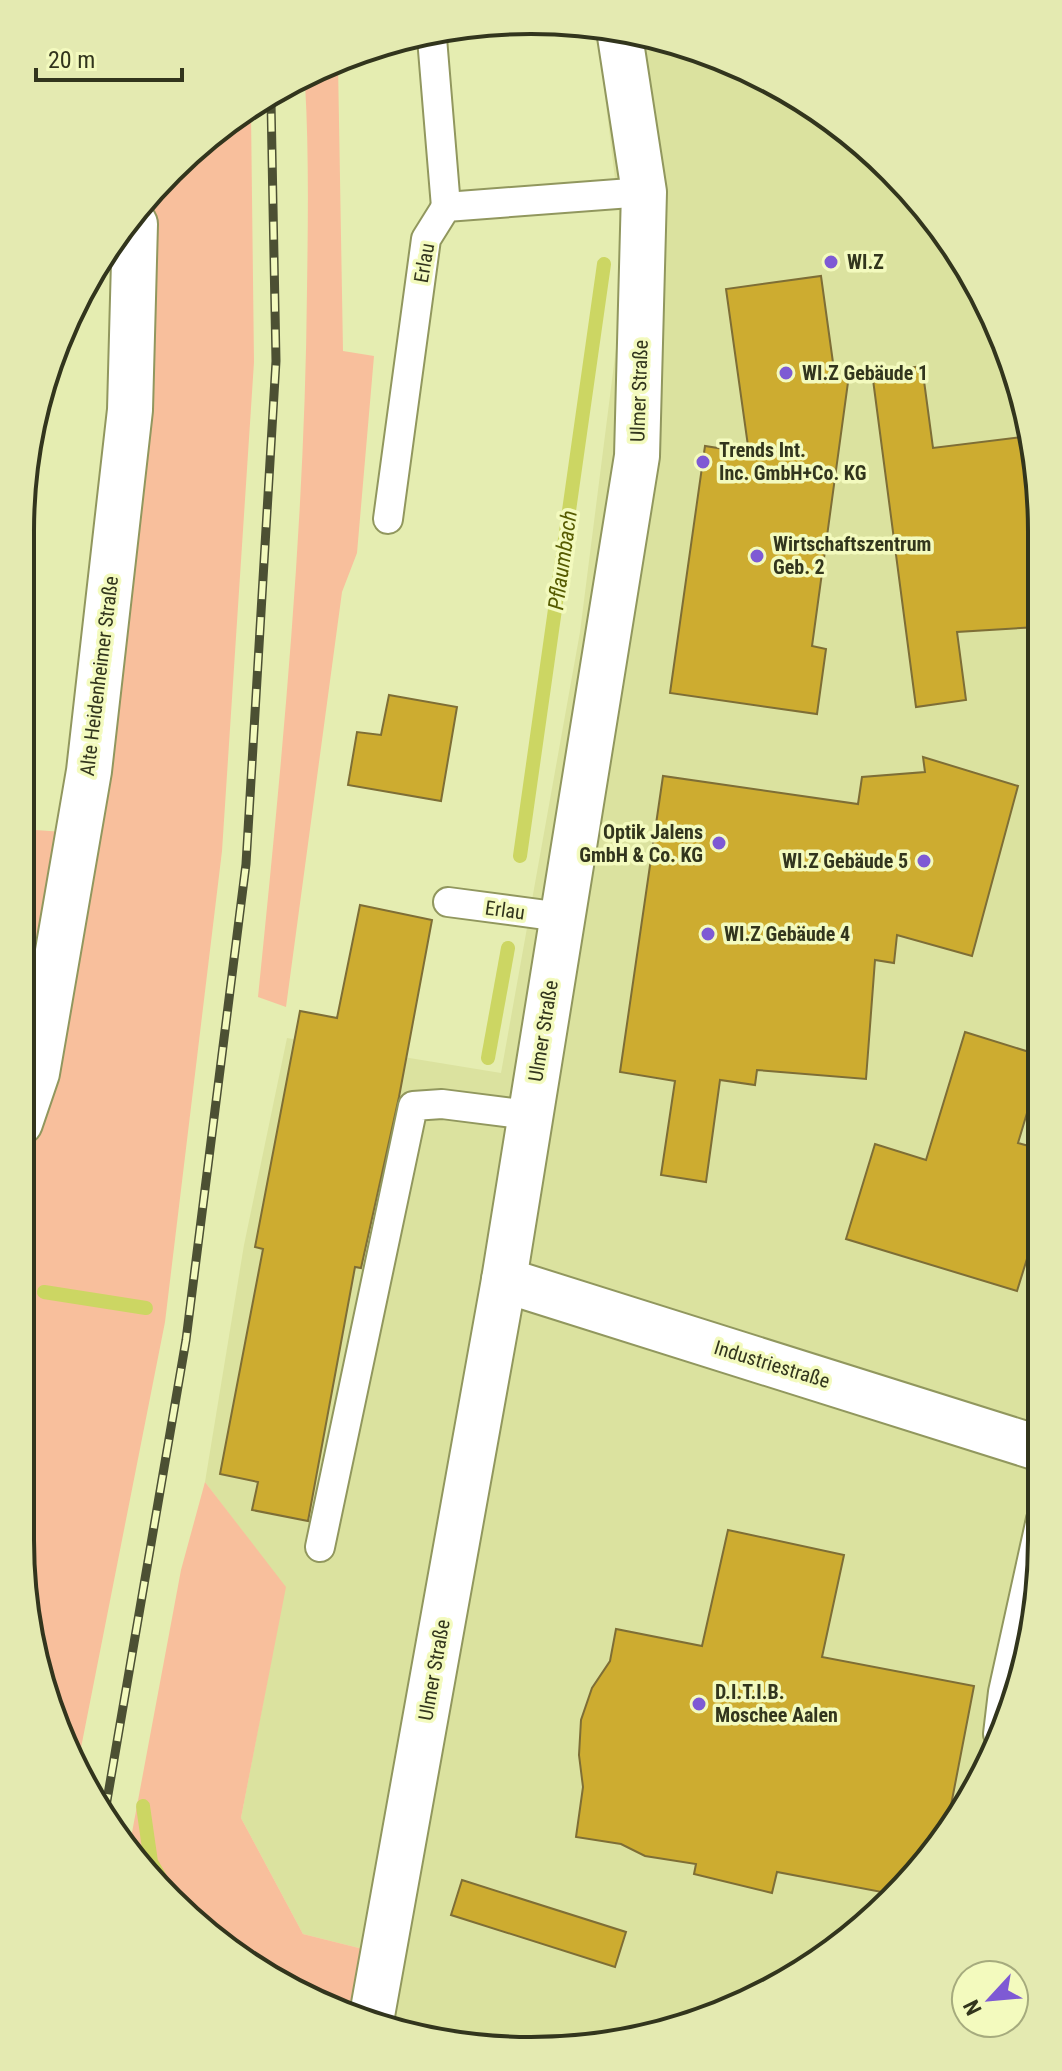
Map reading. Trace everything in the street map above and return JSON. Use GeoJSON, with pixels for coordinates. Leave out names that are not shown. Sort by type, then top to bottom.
{"type":"FeatureCollection","features":[{"type":"Feature","properties":{"kind":"street","name":"Ulmer Straße"},"geometry":{"type":"LineString","coordinates":[[373,2011],[504,1280],[637,456],[644,192],[621,43]]}},
{"type":"Feature","properties":{"kind":"street","name":"Alte Heidenheimer Straße"},"geometry":{"type":"LineString","coordinates":[[34,1082],[89,771],[130,410],[135,231]]}},
{"type":"Feature","properties":{"kind":"street","name":"Industriestraße"},"geometry":{"type":"LineString","coordinates":[[504,1280],[1028,1445]]}},
{"type":"Feature","properties":{"kind":"lane"},"geometry":{"type":"LineString","coordinates":[[433,44],[446,207],[644,192]]}},
{"type":"Feature","properties":{"kind":"lane","name":"Erlau"},"geometry":{"type":"LineString","coordinates":[[388,519],[426,239],[446,207]]}},
{"type":"Feature","properties":{"kind":"lane","name":"Erlau"},"geometry":{"type":"LineString","coordinates":[[448,902],[561,917]]}},
{"type":"Feature","properties":{"kind":"lane"},"geometry":{"type":"LineString","coordinates":[[320,1547],[413,1106],[442,1104],[529,1115]]}},
{"type":"Feature","properties":{"kind":"lane"},"geometry":{"type":"LineString","coordinates":[[1002,1700],[1025,1590]]}},
{"type":"Feature","properties":{"kind":"shaded area"},"geometry":{"type":"Polygon","coordinates":[[[598,38],[691,60],[751,85],[807,118],[859,157],[905,203],[944,255],[977,311],[1002,371],[1024,466],[1028,531],[1027,1573],[1011,1669],[1002,1700],[977,1760],[925,1843],[859,1914],[780,1970],[691,2011],[596,2033],[498,2036],[434,2027],[368,2010],[363,1949],[303,1934],[241,1818],[285,1588],[205,1482],[244,1245],[287,1038],[501,1073],[580,632],[626,270],[598,38]]]}},
{"type":"Feature","properties":{"kind":"shaded area"},"geometry":{"type":"Polygon","coordinates":[[[338,73],[343,351],[374,356],[357,553],[342,592],[286,1007],[258,997],[284,732],[297,555],[305,378],[308,160],[305,88],[338,73]]]}},
{"type":"Feature","properties":{"kind":"shaded area"},"geometry":{"type":"Polygon","coordinates":[[[251,121],[254,362],[222,851],[165,1322],[81,1750],[51,1669],[38,1605],[34,1540],[34,830],[64,832],[135,231],[157,203],[203,157],[251,121]]]}},
{"type":"Feature","properties":{"kind":"shaded area"},"geometry":{"type":"Polygon","coordinates":[[[205,1482],[286,1587],[241,1818],[303,1934],[363,1949],[353,2004],[282,1970],[228,1934],[157,1868],[132,1835],[181,1570],[205,1482]]]}},
{"type":"Feature","properties":{"kind":"building","name":"Wirtschaftszentrum Geb. 2"},"geometry":{"type":"Polygon","coordinates":[[[821,276],[835,377],[849,375],[812,646],[826,649],[817,714],[670,693],[705,446],[749,453],[726,289],[821,276]]]}},
{"type":"Feature","properties":{"kind":"building"},"geometry":{"type":"Polygon","coordinates":[[[922,366],[933,448],[1019,437],[1027,498],[1028,628],[957,632],[966,700],[916,707],[872,372],[922,366]]]}},
{"type":"Feature","properties":{"kind":"building"},"geometry":{"type":"Polygon","coordinates":[[[389,695],[457,707],[441,801],[348,785],[357,732],[381,735],[389,695]]]}},
{"type":"Feature","properties":{"kind":"building"},"geometry":{"type":"Polygon","coordinates":[[[923,757],[1018,786],[972,956],[897,935],[894,963],[875,960],[866,1079],[757,1070],[755,1085],[720,1080],[706,1182],[661,1175],[675,1081],[620,1072],[663,776],[858,804],[862,777],[925,772],[923,757]]]}},
{"type":"Feature","properties":{"kind":"building"},"geometry":{"type":"Polygon","coordinates":[[[360,905],[432,920],[399,1097],[361,1268],[355,1267],[308,1521],[252,1510],[258,1482],[220,1474],[263,1249],[255,1247],[300,1011],[337,1018],[360,905]]]}},
{"type":"Feature","properties":{"kind":"building"},"geometry":{"type":"Polygon","coordinates":[[[965,1032],[1028,1052],[1028,1110],[1018,1143],[1028,1146],[1028,1256],[1017,1291],[846,1239],[875,1144],[926,1160],[965,1032]]]}},
{"type":"Feature","properties":{"kind":"building","name":"D.I.T.I.B. Moschee Aalen"},"geometry":{"type":"Polygon","coordinates":[[[728,1530],[844,1555],[822,1657],[974,1686],[951,1804],[925,1843],[881,1892],[777,1872],[772,1893],[694,1874],[696,1864],[645,1856],[621,1844],[576,1837],[583,1787],[579,1755],[581,1720],[592,1688],[610,1661],[616,1629],[702,1646],[728,1530]]]}},
{"type":"Feature","properties":{"kind":"building"},"geometry":{"type":"Polygon","coordinates":[[[462,1880],[626,1932],[615,1967],[451,1915],[462,1880]]]}},
{"type":"Feature","properties":{"kind":"waterway","name":"Pflaumbach"},"geometry":{"type":"LineString","coordinates":[[520,856],[604,264]]}},
{"type":"Feature","properties":{"kind":"waterway","name":"Pflaumbach"},"geometry":{"type":"LineString","coordinates":[[488,1058],[508,948]]}},
{"type":"Feature","properties":{"kind":"waterway"},"geometry":{"type":"LineString","coordinates":[[44,1292],[146,1308]]}},
{"type":"Feature","properties":{"kind":"waterway"},"geometry":{"type":"LineString","coordinates":[[143,1806],[151,1860]]}},
{"type":"Feature","properties":{"kind":"railway"},"geometry":{"type":"LineString","coordinates":[[107,1798],[186,1340],[246,864],[276,361],[271,108]]}},
{"type":"Feature","properties":{"kind":"place","name":"WI.Z"},"geometry":{"type":"Point","coordinates":[831,262]}},
{"type":"Feature","properties":{"kind":"place","name":"WI.Z Gebäude 1"},"geometry":{"type":"Point","coordinates":[786,373]}},
{"type":"Feature","properties":{"kind":"place","name":"Trends Int. Inc. GmbH+Co. KG"},"geometry":{"type":"Point","coordinates":[703,462]}},
{"type":"Feature","properties":{"kind":"place","name":"Wirtschaftszentrum Geb. 2"},"geometry":{"type":"Point","coordinates":[757,556]}},
{"type":"Feature","properties":{"kind":"place","name":"Optik Jalens GmbH & Co. KG"},"geometry":{"type":"Point","coordinates":[719,843]}},
{"type":"Feature","properties":{"kind":"place","name":"WI.Z Gebäude 5"},"geometry":{"type":"Point","coordinates":[924,861]}},
{"type":"Feature","properties":{"kind":"place","name":"WI.Z Gebäude 4"},"geometry":{"type":"Point","coordinates":[708,934]}},
{"type":"Feature","properties":{"kind":"place","name":"D.I.T.I.B. Moschee Aalen"},"geometry":{"type":"Point","coordinates":[699,1704]}}]}
